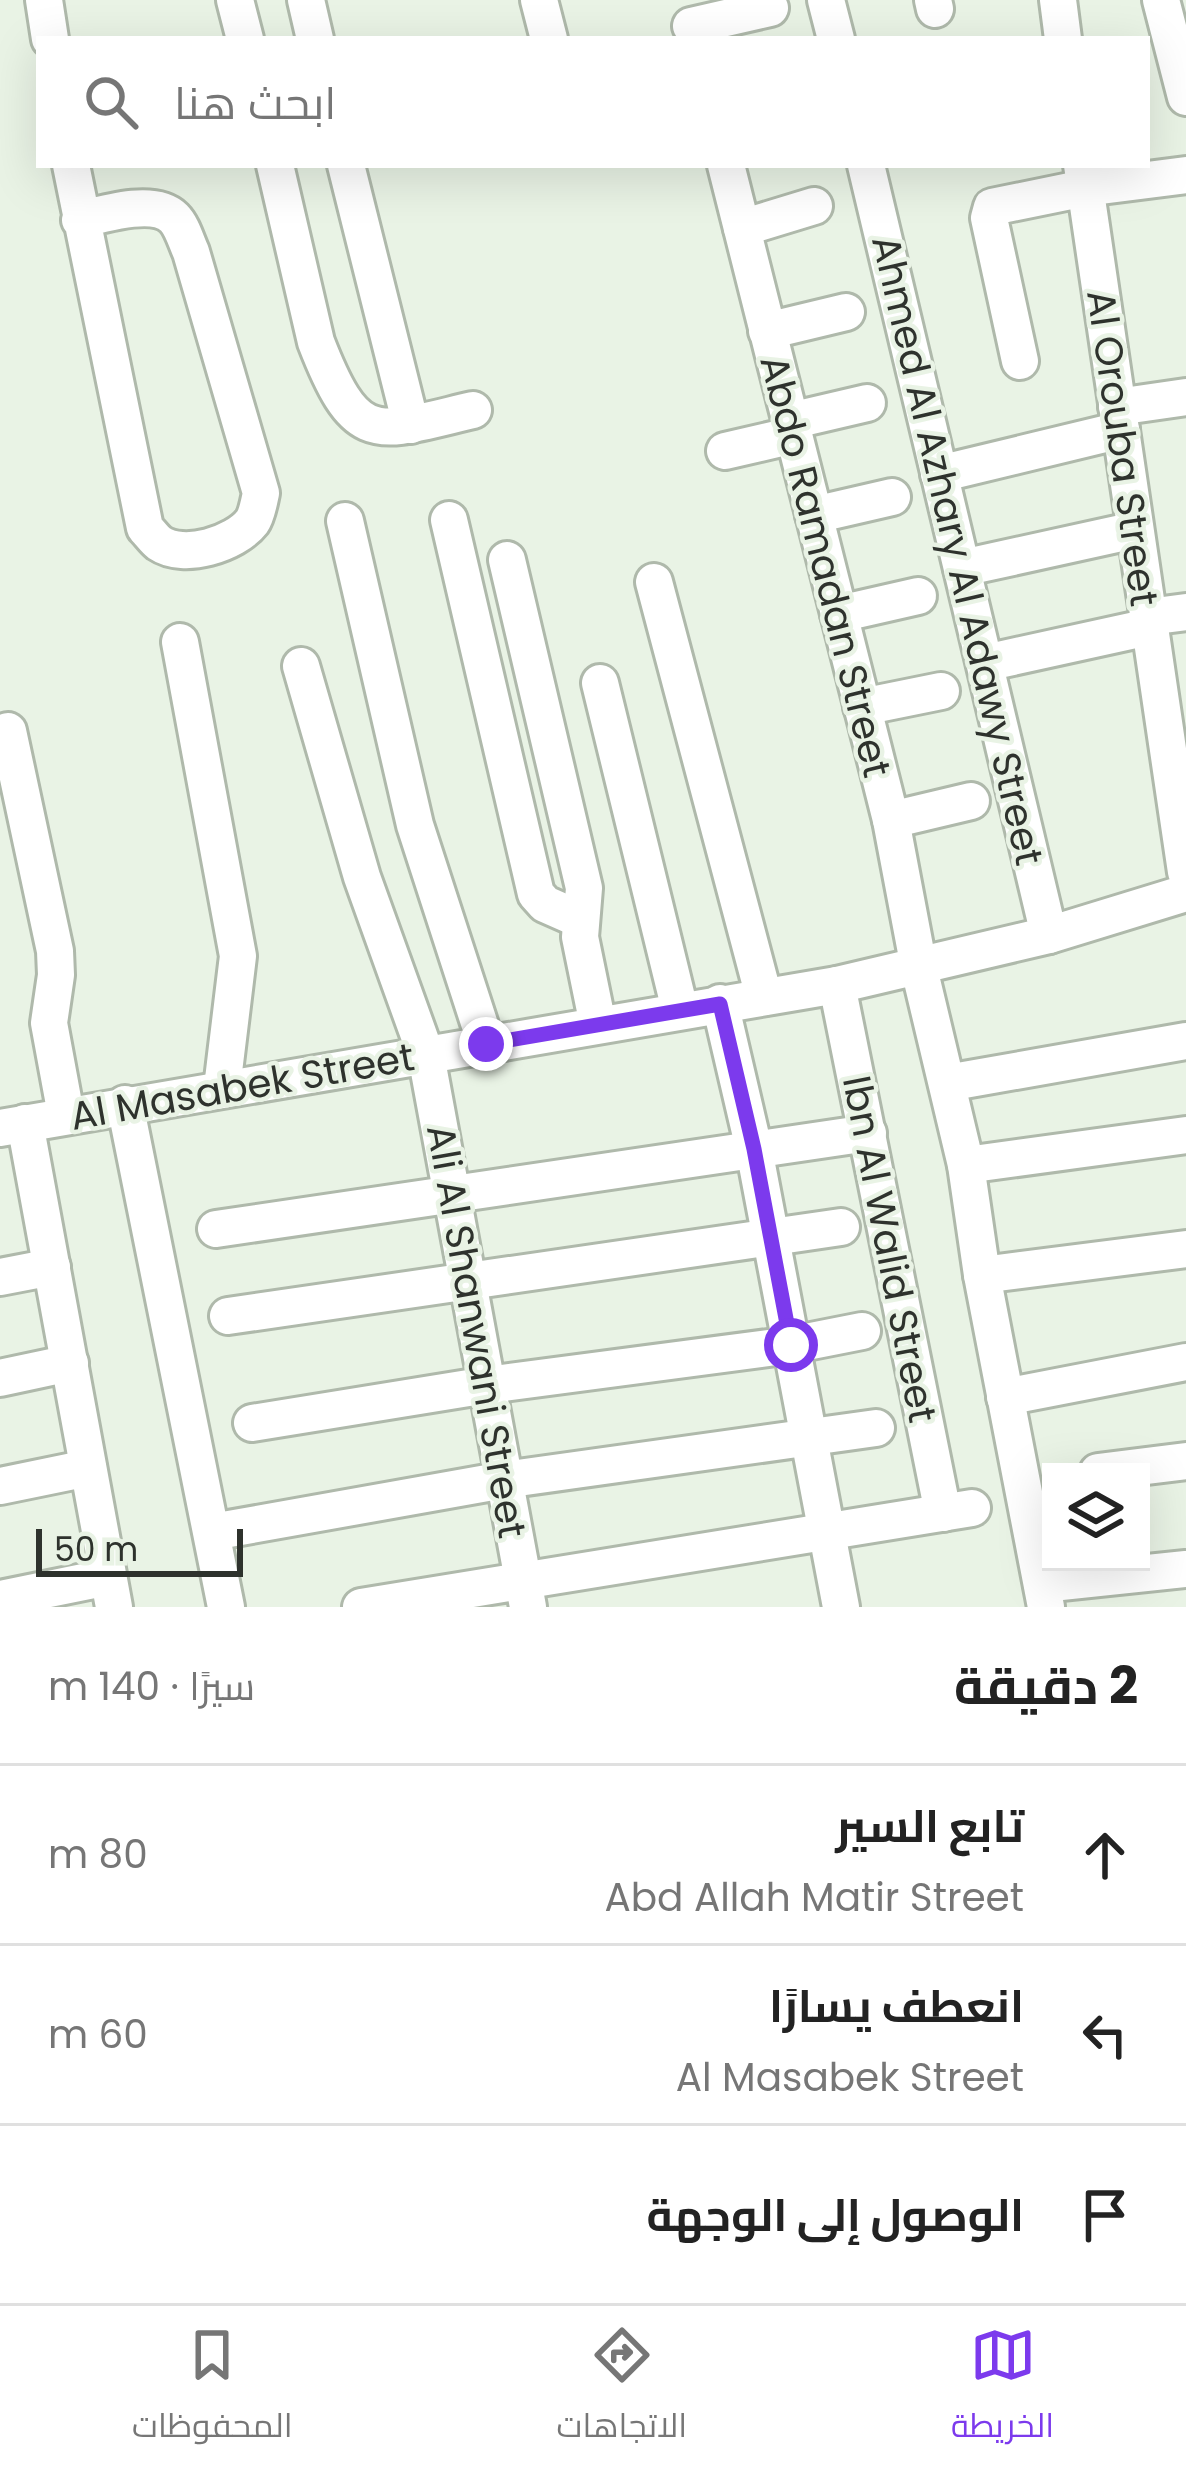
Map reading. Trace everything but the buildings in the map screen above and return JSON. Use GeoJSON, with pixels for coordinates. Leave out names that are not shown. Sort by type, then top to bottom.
{"type":"FeatureCollection","features":[{"type":"Feature","properties":{"kind":"street"},"geometry":{"type":"LineString","coordinates":[[44,0],[50,36]]}},
{"type":"Feature","properties":{"kind":"street"},"geometry":{"type":"LineString","coordinates":[[236,0],[244,36]]}},
{"type":"Feature","properties":{"kind":"street"},"geometry":{"type":"LineString","coordinates":[[306,0],[314,36]]}},
{"type":"Feature","properties":{"kind":"street"},"geometry":{"type":"LineString","coordinates":[[539,0],[548,36]]}},
{"type":"Feature","properties":{"kind":"street"},"geometry":{"type":"LineString","coordinates":[[826,0],[835,36]]}},
{"type":"Feature","properties":{"kind":"street"},"geometry":{"type":"LineString","coordinates":[[1058,0],[1064,36]]}},
{"type":"Feature","properties":{"kind":"street"},"geometry":{"type":"LineString","coordinates":[[690,22],[770,8]]}},
{"type":"Feature","properties":{"kind":"street"},"geometry":{"type":"LineString","coordinates":[[1172,23],[1186,97]]}},
{"type":"Feature","properties":{"kind":"street"},"geometry":{"type":"LineString","coordinates":[[71,168],[80,220],[145,529],[161,545],[183,550],[234,536],[254,520],[261,493],[178,221],[169,213],[150,209],[80,220]]}},
{"type":"Feature","properties":{"kind":"street"},"geometry":{"type":"LineString","coordinates":[[275,168],[316,342],[353,413],[368,426],[387,429],[473,410]]}},
{"type":"Feature","properties":{"kind":"street"},"geometry":{"type":"LineString","coordinates":[[347,168],[411,425]]}},
{"type":"Feature","properties":{"kind":"street","name":"Abdo Ramadan Street"},"geometry":{"type":"LineString","coordinates":[[727,168],[890,820],[966,1165],[1005,1397],[1036,1480],[1044,1596]]}},
{"type":"Feature","properties":{"kind":"street","name":"Ahmed Al Azhary Al Adawy Street"},"geometry":{"type":"LineString","coordinates":[[867,168],[1049,935]]}},
{"type":"Feature","properties":{"kind":"street"},"geometry":{"type":"LineString","coordinates":[[1020,361],[990,211],[998,203],[1084,177],[1186,176]]}},
{"type":"Feature","properties":{"kind":"street","name":"Al Orouba Street"},"geometry":{"type":"LineString","coordinates":[[1084,177],[1186,872]]}},
{"type":"Feature","properties":{"kind":"street"},"geometry":{"type":"LineString","coordinates":[[742,228],[814,206]]}},
{"type":"Feature","properties":{"kind":"street"},"geometry":{"type":"LineString","coordinates":[[767,331],[846,313]]}},
{"type":"Feature","properties":{"kind":"street"},"geometry":{"type":"LineString","coordinates":[[939,474],[1186,397]]}},
{"type":"Feature","properties":{"kind":"street"},"geometry":{"type":"LineString","coordinates":[[725,451],[867,403]]}},
{"type":"Feature","properties":{"kind":"street"},"geometry":{"type":"LineString","coordinates":[[814,515],[892,497]]}},
{"type":"Feature","properties":{"kind":"street"},"geometry":{"type":"LineString","coordinates":[[345,520],[415,825],[486,1044]]}},
{"type":"Feature","properties":{"kind":"street"},"geometry":{"type":"LineString","coordinates":[[449,520],[536,894],[545,904],[579,920]]}},
{"type":"Feature","properties":{"kind":"street"},"geometry":{"type":"LineString","coordinates":[[962,568],[1135,530]]}},
{"type":"Feature","properties":{"kind":"street"},"geometry":{"type":"LineString","coordinates":[[507,560],[584,888],[579,920],[598,1025]]}},
{"type":"Feature","properties":{"kind":"street"},"geometry":{"type":"LineString","coordinates":[[654,582],[764,997]]}},
{"type":"Feature","properties":{"kind":"street"},"geometry":{"type":"LineString","coordinates":[[839,614],[918,596]]}},
{"type":"Feature","properties":{"kind":"street"},"geometry":{"type":"LineString","coordinates":[[985,663],[1186,612]]}},
{"type":"Feature","properties":{"kind":"street"},"geometry":{"type":"LineString","coordinates":[[180,642],[238,956],[222,1088]]}},
{"type":"Feature","properties":{"kind":"street","name":"Ali Al Shanwani Street"},"geometry":{"type":"LineString","coordinates":[[301,666],[362,877],[426,1055],[525,1593]]}},
{"type":"Feature","properties":{"kind":"street"},"geometry":{"type":"LineString","coordinates":[[599,683],[680,1010]]}},
{"type":"Feature","properties":{"kind":"street"},"geometry":{"type":"LineString","coordinates":[[862,707],[941,691]]}},
{"type":"Feature","properties":{"kind":"street"},"geometry":{"type":"LineString","coordinates":[[8,731],[55,951],[50,1023],[66,1115]]}},
{"type":"Feature","properties":{"kind":"street"},"geometry":{"type":"LineString","coordinates":[[890,820],[971,801]]}},
{"type":"Feature","properties":{"kind":"street","name":"Al Masabek Street"},"geometry":{"type":"LineString","coordinates":[[13,1125],[836,985],[1049,935],[1186,893]]}},
{"type":"Feature","properties":{"kind":"street","name":"Ibn Al Walid Street"},"geometry":{"type":"LineString","coordinates":[[827,1532],[958,1510],[836,985]]}},
{"type":"Feature","properties":{"kind":"street"},"geometry":{"type":"LineString","coordinates":[[720,1004],[754,1149],[841,1607]]}},
{"type":"Feature","properties":{"kind":"street"},"geometry":{"type":"LineString","coordinates":[[947,1083],[1186,1041]]}},
{"type":"Feature","properties":{"kind":"street"},"geometry":{"type":"LineString","coordinates":[[124,1104],[226,1607]]}},
{"type":"Feature","properties":{"kind":"street"},"geometry":{"type":"LineString","coordinates":[[0,1599],[111,1592],[52,1267],[13,1125]]}},
{"type":"Feature","properties":{"kind":"street"},"geometry":{"type":"LineString","coordinates":[[216,1229],[868,1133]]}},
{"type":"Feature","properties":{"kind":"street"},"geometry":{"type":"LineString","coordinates":[[966,1165],[1186,1136]]}},
{"type":"Feature","properties":{"kind":"street"},"geometry":{"type":"LineString","coordinates":[[228,1316],[841,1227]]}},
{"type":"Feature","properties":{"kind":"street"},"geometry":{"type":"LineString","coordinates":[[982,1275],[1186,1249]]}},
{"type":"Feature","properties":{"kind":"street"},"geometry":{"type":"LineString","coordinates":[[0,1277],[52,1267]]}},
{"type":"Feature","properties":{"kind":"street"},"geometry":{"type":"LineString","coordinates":[[252,1423],[487,1385],[791,1345],[862,1330]]}},
{"type":"Feature","properties":{"kind":"street"},"geometry":{"type":"LineString","coordinates":[[1005,1397],[1186,1362]]}},
{"type":"Feature","properties":{"kind":"street"},"geometry":{"type":"LineString","coordinates":[[0,1378],[70,1364]]}},
{"type":"Feature","properties":{"kind":"street"},"geometry":{"type":"LineString","coordinates":[[212,1532],[504,1480],[876,1428]]}},
{"type":"Feature","properties":{"kind":"street"},"geometry":{"type":"LineString","coordinates":[[1150,1466],[1186,1461]]}},
{"type":"Feature","properties":{"kind":"street"},"geometry":{"type":"LineString","coordinates":[[0,1486],[88,1468]]}},
{"type":"Feature","properties":{"kind":"street"},"geometry":{"type":"LineString","coordinates":[[361,1607],[525,1593],[827,1532]]}},
{"type":"Feature","properties":{"kind":"street"},"geometry":{"type":"LineString","coordinates":[[1044,1596],[1186,1568]]}},
{"type":"Feature","properties":{"kind":"route"},"geometry":{"type":"LineString","coordinates":[[486,1044],[720,1004],[754,1149],[791,1345]]}}]}
